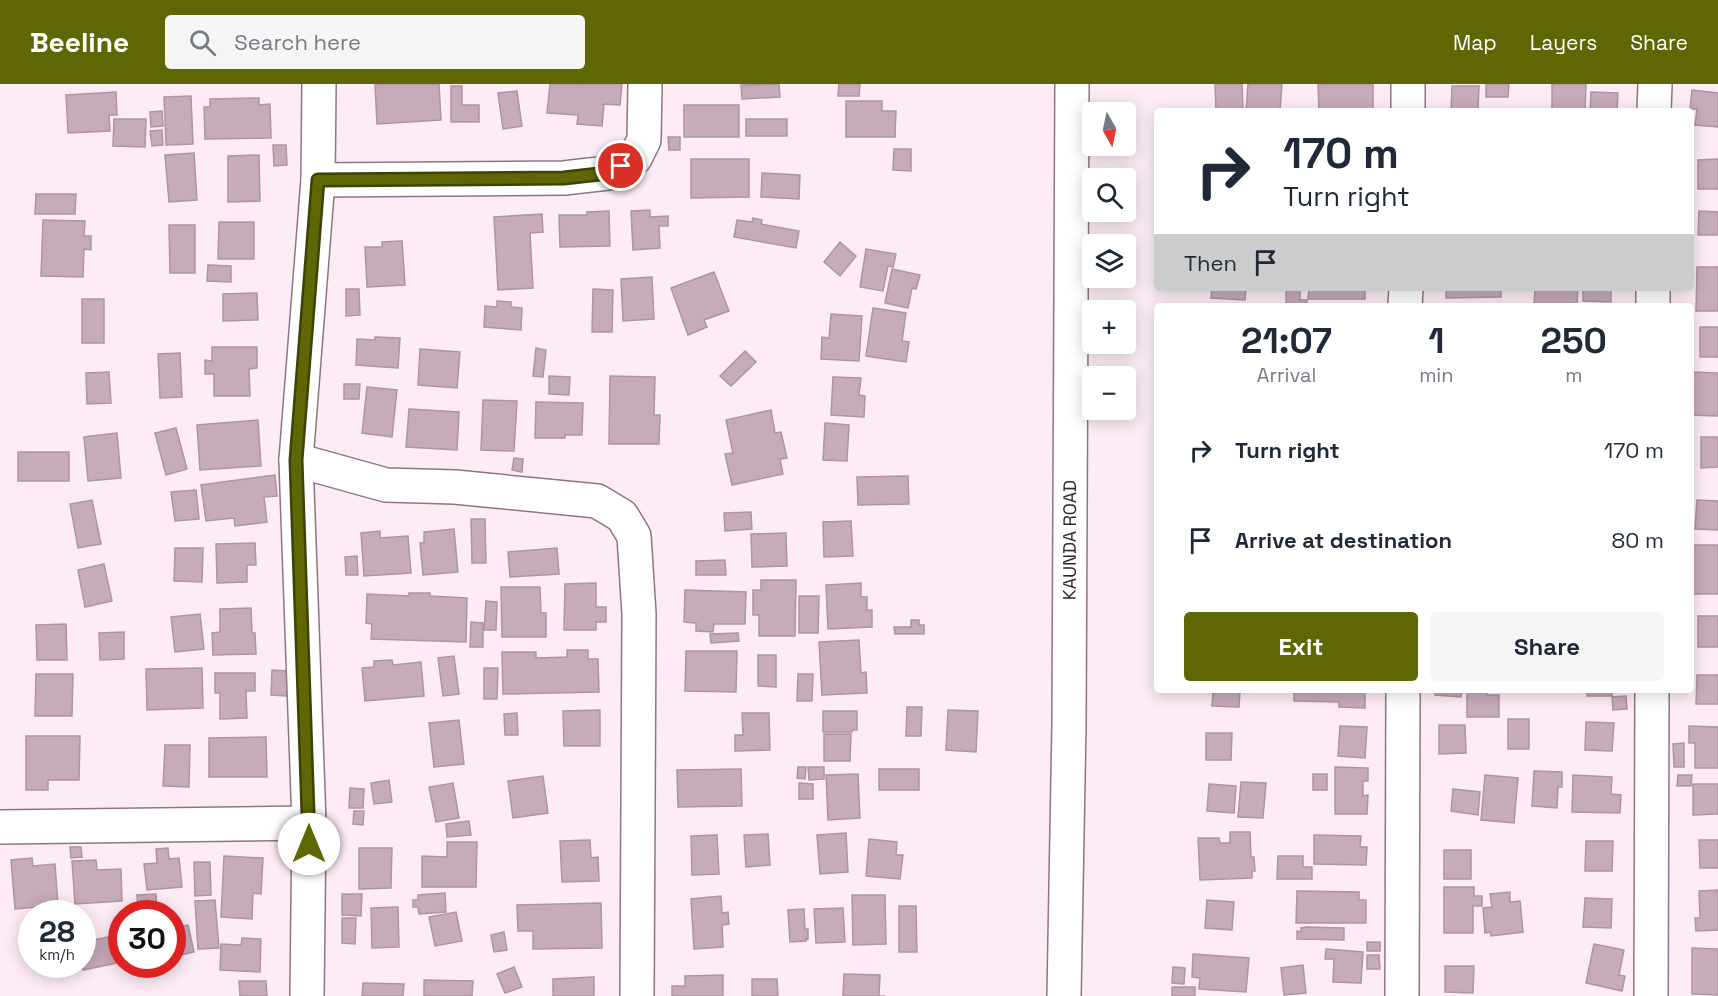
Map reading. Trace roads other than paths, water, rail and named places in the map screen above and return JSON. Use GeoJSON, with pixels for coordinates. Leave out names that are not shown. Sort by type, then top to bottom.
{"type":"FeatureCollection","features":[{"type":"Feature","properties":{"kind":"street"},"geometry":{"type":"LineString","coordinates":[[307,996],[309,823],[296,460],[318,180],[319,84]]}},
{"type":"Feature","properties":{"kind":"street"},"geometry":{"type":"LineString","coordinates":[[318,180],[564,178],[608,173],[635,159],[644,140],[645,84]]}},
{"type":"Feature","properties":{"kind":"street","name":"KAUNDA ROAD"},"geometry":{"type":"LineString","coordinates":[[1064,996],[1069,712],[1072,84]]}},
{"type":"Feature","properties":{"kind":"street"},"geometry":{"type":"LineString","coordinates":[[1408,84],[1408,108]]}},
{"type":"Feature","properties":{"kind":"street"},"geometry":{"type":"LineString","coordinates":[[1654,108],[1655,84]]}},
{"type":"Feature","properties":{"kind":"street"},"geometry":{"type":"LineString","coordinates":[[296,460],[386,485],[455,487],[597,501],[622,516],[634,536],[639,614],[637,996]]}},
{"type":"Feature","properties":{"kind":"street"},"geometry":{"type":"LineString","coordinates":[[1402,996],[1403,693]]}},
{"type":"Feature","properties":{"kind":"street"},"geometry":{"type":"LineString","coordinates":[[1651,996],[1652,693]]}},
{"type":"Feature","properties":{"kind":"street"},"geometry":{"type":"LineString","coordinates":[[0,827],[309,823]]}}]}
